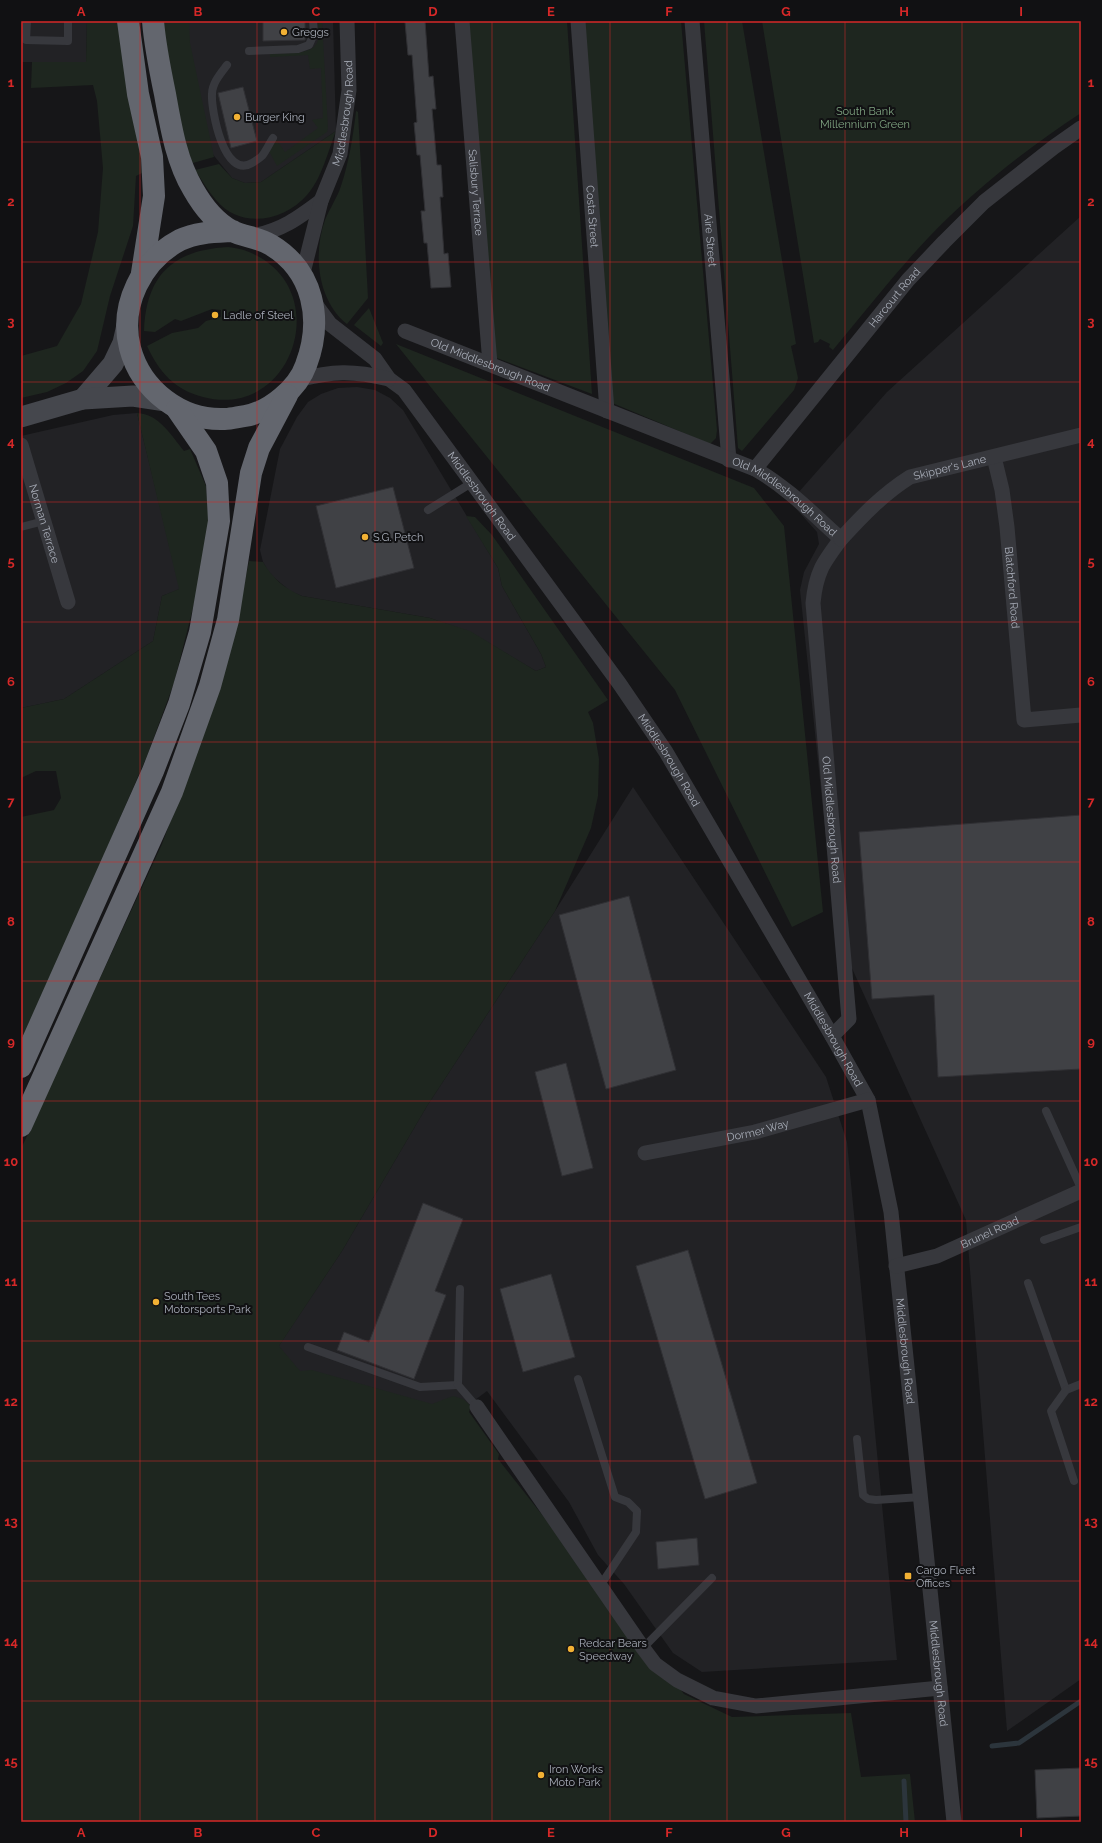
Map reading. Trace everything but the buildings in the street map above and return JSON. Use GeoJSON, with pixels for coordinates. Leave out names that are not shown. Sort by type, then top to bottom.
{"type":"FeatureCollection","features":[{"type":"Feature","properties":{"kind":"highway"},"geometry":{"type":"LineString","coordinates":[[128,21],[138,94],[152,157],[154,196],[142,274]]}},
{"type":"Feature","properties":{"kind":"highway"},"geometry":{"type":"LineString","coordinates":[[21,1126],[172,792],[192,740],[210,686],[228,620],[252,473],[259,448],[294,384],[304,369],[313,346],[315,323],[312,299],[302,277],[288,258],[272,245],[243,234],[214,218],[193,189],[183,170],[174,143],[153,21]]}},
{"type":"Feature","properties":{"kind":"highway"},"geometry":{"type":"LineString","coordinates":[[21,1067],[153,771],[179,704],[200,632],[219,521],[217,483],[206,452],[171,405],[149,386],[137,368],[130,347],[127,325],[131,298],[142,274],[159,254],[181,240],[206,232],[243,234]]}},
{"type":"Feature","properties":{"kind":"highway"},"geometry":{"type":"LineString","coordinates":[[171,405],[200,417],[225,419],[243,416],[272,405],[294,384]]}},
{"type":"Feature","properties":{"kind":"main road"},"geometry":{"type":"LineString","coordinates":[[83,399],[113,364],[123,343],[127,325]]}},
{"type":"Feature","properties":{"kind":"main road"},"geometry":{"type":"LineString","coordinates":[[21,417],[83,399],[133,396],[171,405]]}},
{"type":"Feature","properties":{"kind":"street","name":"Middlesbrough Road"},"geometry":{"type":"LineString","coordinates":[[302,277],[321,201],[340,154],[347,113],[349,90],[347,21]]}},
{"type":"Feature","properties":{"kind":"street","name":"Salisbury Terrace"},"geometry":{"type":"LineString","coordinates":[[462,21],[490,364]]}},
{"type":"Feature","properties":{"kind":"street","name":"Costa Street"},"geometry":{"type":"LineString","coordinates":[[578,21],[607,411]]}},
{"type":"Feature","properties":{"kind":"street","name":"Aire Street"},"geometry":{"type":"LineString","coordinates":[[692,21],[729,460]]}},
{"type":"Feature","properties":{"kind":"street","name":"Harcourt Road"},"geometry":{"type":"LineString","coordinates":[[754,469],[908,280],[944,242],[984,202],[1054,147],[1081,128]]}},
{"type":"Feature","properties":{"kind":"street"},"geometry":{"type":"LineString","coordinates":[[243,234],[280,229],[292,223],[321,201]]}},
{"type":"Feature","properties":{"kind":"street","name":"Middlesbrough Road"},"geometry":{"type":"LineString","coordinates":[[312,299],[330,324],[375,358],[389,379],[404,390],[619,682],[666,752],[868,1100],[891,1212],[954,1822]]}},
{"type":"Feature","properties":{"kind":"street","name":"Old Middlesbrough Road"},"geometry":{"type":"LineString","coordinates":[[405,331],[754,469],[770,477],[790,493],[841,539],[822,565],[815,583],[813,603],[849,1019],[832,1036]]}},
{"type":"Feature","properties":{"kind":"street","name":"Middlesbrough Road"},"geometry":{"type":"LineString","coordinates":[[294,384],[327,373],[346,372],[368,374],[389,379]]}},
{"type":"Feature","properties":{"kind":"street","name":"Skipper's Lane"},"geometry":{"type":"LineString","coordinates":[[841,539],[875,503],[894,487],[910,477],[1081,434]]}},
{"type":"Feature","properties":{"kind":"street","name":"Norman Terrace"},"geometry":{"type":"LineString","coordinates":[[21,445],[68,602]]}},
{"type":"Feature","properties":{"kind":"street","name":"Blatchford Road"},"geometry":{"type":"LineString","coordinates":[[994,457],[1002,490],[1007,528],[1024,720],[1081,715]]}},
{"type":"Feature","properties":{"kind":"street","name":"Dormer Way"},"geometry":{"type":"LineString","coordinates":[[645,1153],[755,1132],[868,1100]]}},
{"type":"Feature","properties":{"kind":"street","name":"Brunel Road"},"geometry":{"type":"LineString","coordinates":[[896,1266],[937,1256],[1081,1190]]}},
{"type":"Feature","properties":{"kind":"street"},"geometry":{"type":"LineString","coordinates":[[477,1408],[643,1648],[655,1664],[677,1680],[713,1698],[756,1706],[940,1688]]}},
{"type":"Feature","properties":{"kind":"lane"},"geometry":{"type":"LineString","coordinates":[[26,21],[26,40],[68,40],[68,21]]}},
{"type":"Feature","properties":{"kind":"lane"},"geometry":{"type":"LineString","coordinates":[[249,51],[298,49],[310,45],[314,34],[313,21]]}},
{"type":"Feature","properties":{"kind":"lane"},"geometry":{"type":"LineString","coordinates":[[228,65],[214,82],[211,93],[216,122],[225,152],[234,162],[240,165],[249,165],[262,157],[273,138]]}},
{"type":"Feature","properties":{"kind":"lane"},"geometry":{"type":"LineString","coordinates":[[428,510],[473,482]]}},
{"type":"Feature","properties":{"kind":"lane"},"geometry":{"type":"LineString","coordinates":[[21,527],[44,521]]}},
{"type":"Feature","properties":{"kind":"lane"},"geometry":{"type":"LineString","coordinates":[[1046,1111],[1081,1190]]}},
{"type":"Feature","properties":{"kind":"lane"},"geometry":{"type":"LineString","coordinates":[[1044,1240],[1081,1227]]}},
{"type":"Feature","properties":{"kind":"lane"},"geometry":{"type":"LineString","coordinates":[[1028,1283],[1066,1390]]}},
{"type":"Feature","properties":{"kind":"lane"},"geometry":{"type":"LineString","coordinates":[[460,1289],[458,1385],[477,1408]]}},
{"type":"Feature","properties":{"kind":"lane"},"geometry":{"type":"LineString","coordinates":[[308,1347],[420,1387],[458,1385]]}},
{"type":"Feature","properties":{"kind":"lane"},"geometry":{"type":"LineString","coordinates":[[578,1380],[615,1497],[628,1502],[637,1511],[636,1532],[600,1586]]}},
{"type":"Feature","properties":{"kind":"lane"},"geometry":{"type":"LineString","coordinates":[[1074,1481],[1051,1411],[1066,1390],[1081,1384]]}},
{"type":"Feature","properties":{"kind":"lane"},"geometry":{"type":"LineString","coordinates":[[857,1439],[863,1495],[868,1499],[876,1500],[921,1497]]}},
{"type":"Feature","properties":{"kind":"lane"},"geometry":{"type":"LineString","coordinates":[[643,1648],[712,1578]]}},
{"type":"Feature","properties":{"kind":"shaded area"},"geometry":{"type":"Polygon","coordinates":[[[21,21],[87,21],[86,62],[21,62],[21,21]]]}},
{"type":"Feature","properties":{"kind":"shaded area"},"geometry":{"type":"Polygon","coordinates":[[[178,21],[333,21],[336,131],[261,182],[245,183],[232,178],[194,131],[178,21]]]}},
{"type":"Feature","properties":{"kind":"shaded area"},"geometry":{"type":"Polygon","coordinates":[[[1081,216],[1081,1679],[1007,1731],[966,1220],[836,933],[800,590],[804,572],[819,544],[817,532],[790,502],[887,392],[1081,216]]]}},
{"type":"Feature","properties":{"kind":"shaded area"},"geometry":{"type":"Polygon","coordinates":[[[357,387],[375,390],[390,398],[403,410],[498,568],[502,586],[541,654],[546,667],[536,671],[472,633],[430,618],[302,596],[290,591],[270,574],[263,562],[260,550],[280,449],[297,417],[308,402],[321,394],[338,388],[357,387]]]}},
{"type":"Feature","properties":{"kind":"shaded area"},"geometry":{"type":"Polygon","coordinates":[[[137,413],[180,589],[162,596],[153,641],[64,699],[21,708],[21,436],[113,415],[137,413]]]}},
{"type":"Feature","properties":{"kind":"shaded area"},"geometry":{"type":"Polygon","coordinates":[[[633,787],[826,1077],[847,1142],[897,1660],[702,1672],[673,1653],[624,1584],[598,1555],[569,1502],[487,1391],[459,1412],[292,1380],[274,1353],[342,1251],[427,1106],[555,911],[633,787]]]}},
{"type":"Feature","properties":{"kind":"green space"},"geometry":{"type":"Polygon","coordinates":[[[87,21],[118,21],[140,144],[142,173],[136,176],[133,226],[110,296],[97,351],[83,371],[66,383],[47,392],[21,398],[21,356],[57,346],[81,304],[98,232],[103,168],[97,101],[93,85],[31,88],[32,62],[86,62],[87,21]]]}},
{"type":"Feature","properties":{"kind":"green space"},"geometry":{"type":"Polygon","coordinates":[[[162,21],[189,21],[190,43],[214,157],[193,163],[183,138],[162,21]]]}},
{"type":"Feature","properties":{"kind":"green space"},"geometry":{"type":"Polygon","coordinates":[[[318,21],[322,21],[327,132],[277,166],[269,151],[276,139],[285,152],[318,128],[312,120],[323,118],[321,68],[310,69],[308,55],[270,57],[270,54],[296,53],[309,50],[314,47],[317,43],[319,32],[318,21]]]}},
{"type":"Feature","properties":{"kind":"green space"},"geometry":{"type":"Polygon","coordinates":[[[468,21],[567,21],[592,394],[494,357],[468,21]]]}},
{"type":"Feature","properties":{"kind":"green space"},"geometry":{"type":"Polygon","coordinates":[[[581,21],[681,21],[717,430],[716,438],[710,444],[610,402],[581,21]]]}},
{"type":"Feature","properties":{"kind":"green space"},"geometry":{"type":"Polygon","coordinates":[[[704,21],[742,21],[796,344],[791,346],[798,378],[794,390],[742,451],[738,448],[704,21]]]}},
{"type":"Feature","properties":{"kind":"green space","name":"South Bank Millennium Green"},"geometry":{"type":"Polygon","coordinates":[[[762,21],[1081,21],[1081,113],[1040,141],[1001,171],[945,221],[903,265],[833,350],[829,347],[830,344],[820,339],[818,342],[814,343],[762,21]]]}},
{"type":"Feature","properties":{"kind":"green space"},"geometry":{"type":"Polygon","coordinates":[[[356,111],[358,112],[368,298],[347,324],[337,314],[329,302],[324,289],[320,275],[319,247],[325,220],[338,195],[344,177],[354,130],[356,111]]]}},
{"type":"Feature","properties":{"kind":"green space"},"geometry":{"type":"Polygon","coordinates":[[[336,131],[321,173],[307,195],[298,204],[275,216],[250,218],[238,216],[226,209],[213,197],[195,170],[219,164],[232,178],[245,183],[261,182],[336,131]]]}},
{"type":"Feature","properties":{"kind":"green space"},"geometry":{"type":"Polygon","coordinates":[[[228,247],[249,252],[276,269],[291,293],[297,320],[293,347],[280,371],[261,389],[235,399],[203,397],[184,390],[169,379],[163,372],[147,346],[172,333],[198,328],[206,321],[221,317],[221,310],[212,309],[181,321],[175,319],[155,332],[144,331],[146,311],[150,295],[157,281],[166,269],[178,260],[192,254],[209,249],[228,247]]]}},
{"type":"Feature","properties":{"kind":"green space"},"geometry":{"type":"Polygon","coordinates":[[[369,308],[383,343],[381,346],[354,325],[369,308]]]}},
{"type":"Feature","properties":{"kind":"green space"},"geometry":{"type":"Polygon","coordinates":[[[396,344],[754,488],[784,526],[823,912],[792,927],[675,690],[396,344]]]}},
{"type":"Feature","properties":{"kind":"green space"},"geometry":{"type":"Polygon","coordinates":[[[137,413],[145,414],[158,421],[164,426],[184,451],[190,449],[206,486],[209,526],[196,596],[174,683],[147,756],[71,932],[21,1040],[21,817],[54,810],[61,798],[56,771],[36,771],[21,778],[21,708],[64,699],[153,641],[162,596],[179,589],[137,413]]]}},
{"type":"Feature","properties":{"kind":"green space","name":"South Tees Motorsports Park"},"geometry":{"type":"Polygon","coordinates":[[[466,516],[475,517],[492,535],[608,700],[588,712],[593,723],[599,759],[598,796],[591,828],[555,911],[427,1106],[342,1251],[279,1346],[300,1371],[312,1370],[432,1404],[453,1396],[463,1399],[471,1406],[469,1412],[499,1454],[498,1459],[684,1694],[732,1717],[851,1713],[861,1777],[910,1774],[915,1822],[21,1822],[21,1149],[162,844],[203,732],[235,631],[249,561],[263,562],[280,582],[290,590],[302,596],[430,618],[470,631],[536,671],[546,667],[541,654],[502,586],[498,568],[466,516]]]}},
{"type":"Feature","properties":{"kind":"waterway"},"geometry":{"type":"LineString","coordinates":[[992,1746],[1019,1743],[1081,1701]]}},
{"type":"Feature","properties":{"kind":"waterway"},"geometry":{"type":"LineString","coordinates":[[904,1781],[906,1822]]}},
{"type":"Feature","properties":{"kind":"place","name":"Greggs"},"geometry":{"type":"Point","coordinates":[284,32]}},
{"type":"Feature","properties":{"kind":"place","name":"Burger King"},"geometry":{"type":"Point","coordinates":[237,117]}},
{"type":"Feature","properties":{"kind":"place","name":"Ladle of Steel"},"geometry":{"type":"Point","coordinates":[215,315]}},
{"type":"Feature","properties":{"kind":"place","name":"S.G. Petch"},"geometry":{"type":"Point","coordinates":[365,537]}},
{"type":"Feature","properties":{"kind":"place","name":"South Tees Motorsports Park"},"geometry":{"type":"Point","coordinates":[156,1302]}},
{"type":"Feature","properties":{"kind":"place","name":"Cargo Fleet Offices"},"geometry":{"type":"Point","coordinates":[908,1576]}},
{"type":"Feature","properties":{"kind":"place","name":"Redcar Bears Speedway"},"geometry":{"type":"Point","coordinates":[571,1649]}},
{"type":"Feature","properties":{"kind":"place","name":"Iron Works Moto Park"},"geometry":{"type":"Point","coordinates":[541,1775]}}]}
